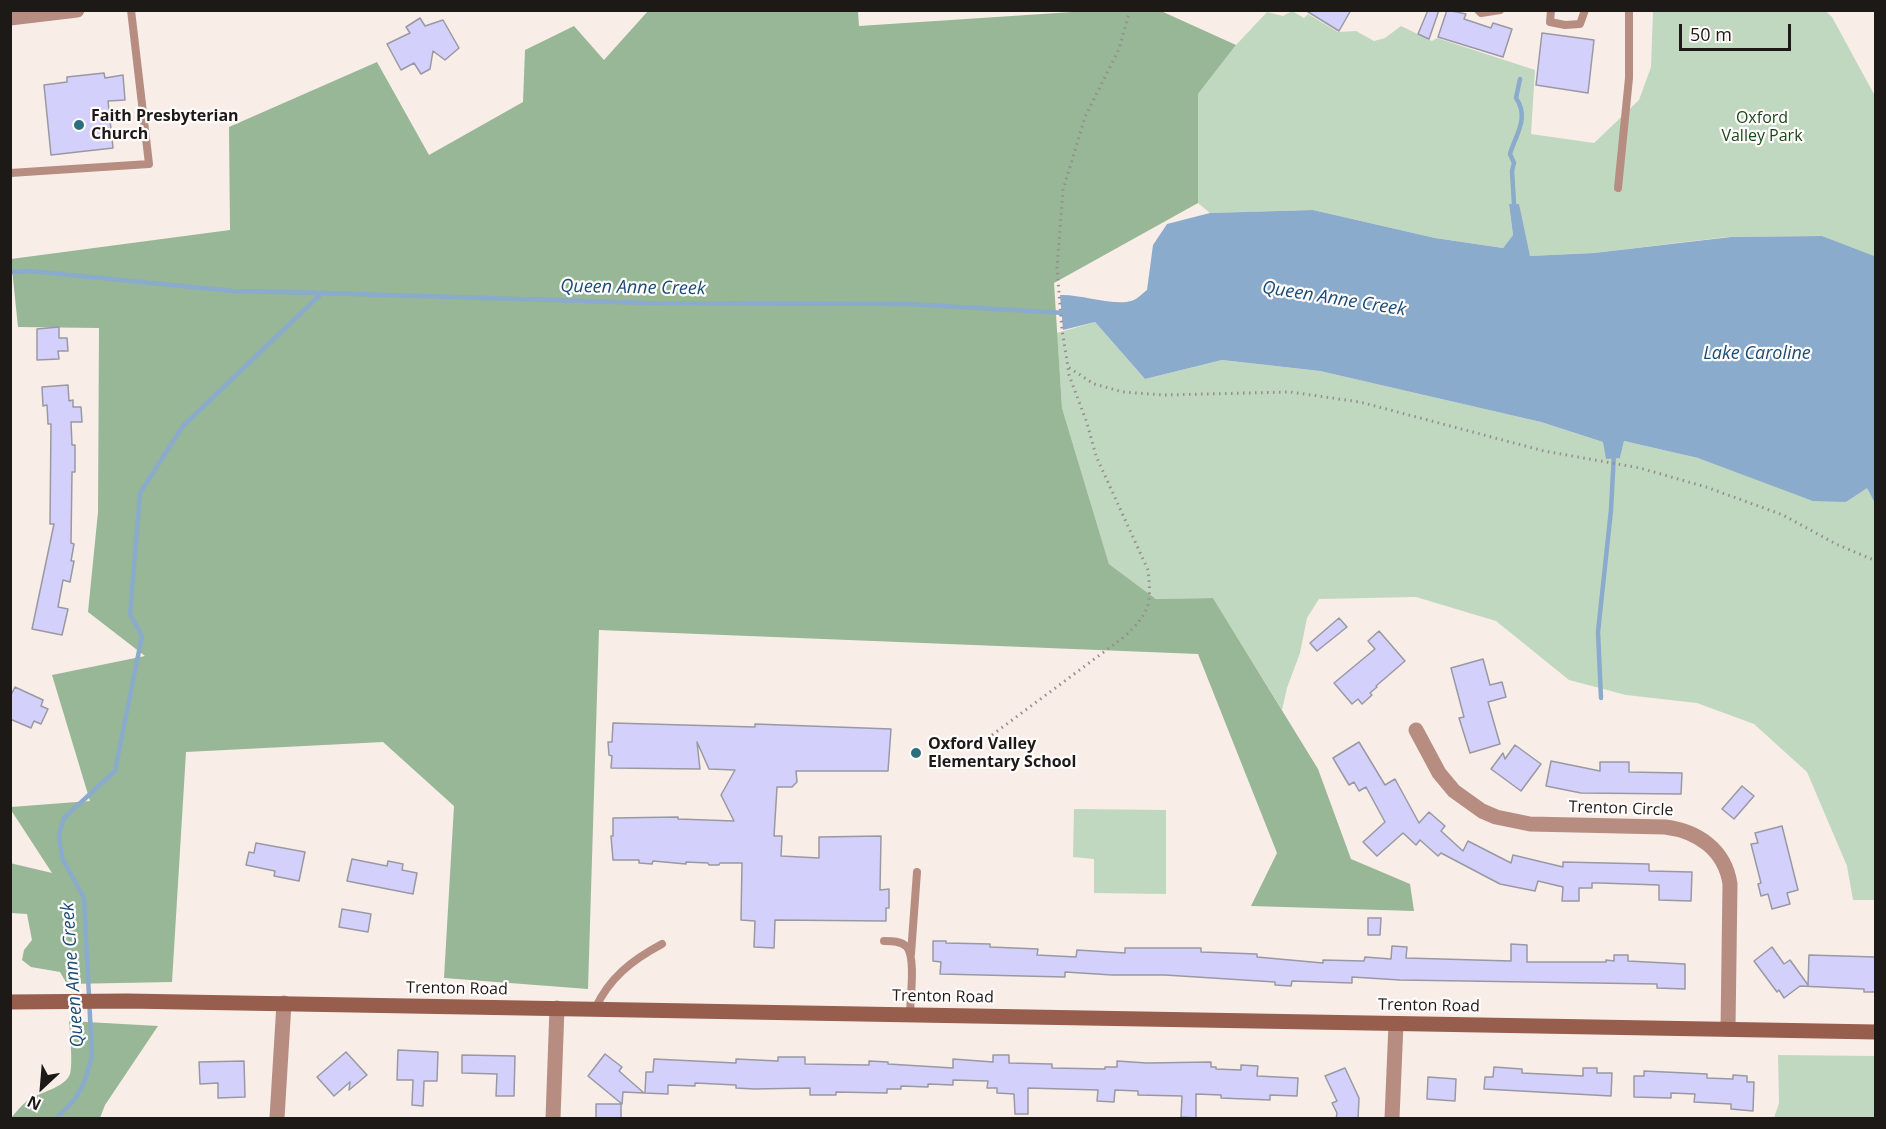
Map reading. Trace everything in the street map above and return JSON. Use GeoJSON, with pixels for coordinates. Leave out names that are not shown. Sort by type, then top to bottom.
{"type":"FeatureCollection","features":[{"type":"Feature","properties":{"kind":"main road","name":"Trenton Road"},"geometry":{"type":"LineString","coordinates":[[10,1002],[557,1008],[1875,1032]]}},
{"type":"Feature","properties":{"kind":"street"},"geometry":{"type":"LineString","coordinates":[[10,18],[77,10]]}},
{"type":"Feature","properties":{"kind":"street","name":"Trenton Circle"},"geometry":{"type":"LineString","coordinates":[[1416,730],[1439,773],[1454,791],[1496,818],[1530,824],[1682,829],[1700,837],[1710,845],[1722,861],[1730,884],[1728,1029]]}},
{"type":"Feature","properties":{"kind":"street"},"geometry":{"type":"LineString","coordinates":[[277,1119],[284,1004]]}},
{"type":"Feature","properties":{"kind":"street"},"geometry":{"type":"LineString","coordinates":[[553,1119],[557,1008]]}},
{"type":"Feature","properties":{"kind":"street"},"geometry":{"type":"LineString","coordinates":[[1392,1119],[1396,1024]]}},
{"type":"Feature","properties":{"kind":"lane"},"geometry":{"type":"LineString","coordinates":[[10,173],[149,164],[131,10]]}},
{"type":"Feature","properties":{"kind":"lane"},"geometry":{"type":"LineString","coordinates":[[1478,10],[1481,13],[1500,10]]}},
{"type":"Feature","properties":{"kind":"lane"},"geometry":{"type":"LineString","coordinates":[[1551,10],[1550,22],[1566,25],[1580,24],[1585,10]]}},
{"type":"Feature","properties":{"kind":"lane"},"geometry":{"type":"LineString","coordinates":[[1618,188],[1629,78],[1629,10]]}},
{"type":"Feature","properties":{"kind":"lane"},"geometry":{"type":"LineString","coordinates":[[910,1015],[911,955],[917,872]]}},
{"type":"Feature","properties":{"kind":"lane"},"geometry":{"type":"LineString","coordinates":[[884,941],[896,941],[906,946],[911,955]]}},
{"type":"Feature","properties":{"kind":"lane"},"geometry":{"type":"LineString","coordinates":[[595,1009],[610,982],[643,954],[662,944]]}},
{"type":"Feature","properties":{"kind":"path"},"geometry":{"type":"LineString","coordinates":[[992,735],[1125,637],[1140,621],[1148,608],[1151,590],[1148,570],[1096,456],[1087,423],[1069,375],[1059,294],[1058,246],[1064,190],[1085,117],[1119,49],[1130,10]]}},
{"type":"Feature","properties":{"kind":"path"},"geometry":{"type":"LineString","coordinates":[[1068,367],[1094,384],[1123,392],[1164,395],[1290,392],[1360,402],[1544,451],[1623,465],[1706,487],[1760,506],[1783,515],[1836,544],[1875,561]]}},
{"type":"Feature","properties":{"kind":"green space"},"geometry":{"type":"Polygon","coordinates":[[[648,11],[858,11],[859,26],[1088,11],[1161,11],[1236,45],[1198,94],[1198,203],[1054,283],[1062,408],[1109,564],[1156,599],[1213,598],[1318,769],[1351,859],[1410,884],[1414,911],[1251,906],[1277,853],[1198,654],[599,630],[588,989],[444,978],[454,806],[383,742],[186,752],[172,982],[67,984],[60,972],[31,967],[22,960],[24,950],[32,940],[27,914],[11,913],[10,863],[52,873],[11,807],[90,801],[52,675],[145,656],[88,612],[98,512],[99,328],[18,327],[11,259],[230,230],[229,127],[377,62],[429,155],[523,102],[525,50],[574,26],[604,60],[648,11]]]}},
{"type":"Feature","properties":{"kind":"green space","name":"Oxford Valley Park"},"geometry":{"type":"Polygon","coordinates":[[[1292,11],[1304,18],[1308,14],[1338,32],[1356,31],[1374,41],[1385,38],[1401,26],[1432,41],[1437,38],[1535,70],[1531,134],[1594,143],[1639,100],[1651,67],[1653,11],[1826,11],[1832,17],[1875,96],[1875,258],[1822,236],[1727,237],[1594,253],[1530,256],[1509,204],[1513,235],[1503,248],[1435,238],[1313,210],[1210,213],[1198,203],[1198,94],[1236,45],[1267,12],[1283,16],[1292,11]]]}},
{"type":"Feature","properties":{"kind":"green space"},"geometry":{"type":"Polygon","coordinates":[[[1095,322],[1145,379],[1222,360],[1320,371],[1541,422],[1603,442],[1620,458],[1624,441],[1698,458],[1846,502],[1867,487],[1876,503],[1875,900],[1853,900],[1847,866],[1807,772],[1754,724],[1697,703],[1626,695],[1569,680],[1496,621],[1416,597],[1319,599],[1307,618],[1300,653],[1287,688],[1282,710],[1213,598],[1156,599],[1109,564],[1062,408],[1057,333],[1095,322]]]}},
{"type":"Feature","properties":{"kind":"green space"},"geometry":{"type":"Polygon","coordinates":[[[1074,809],[1166,810],[1166,894],[1094,893],[1094,859],[1073,857],[1074,809]]]}},
{"type":"Feature","properties":{"kind":"green space"},"geometry":{"type":"Polygon","coordinates":[[[69,1021],[158,1026],[105,1105],[100,1118],[11,1118],[27,1101],[63,1083],[70,1074],[69,1021]]]}},
{"type":"Feature","properties":{"kind":"green space"},"geometry":{"type":"Polygon","coordinates":[[[1778,1055],[1875,1056],[1875,1118],[1774,1118],[1779,1103],[1778,1055]]]}},
{"type":"Feature","properties":{"kind":"water","name":"Lake Caroline"},"geometry":{"type":"Polygon","coordinates":[[[1509,204],[1519,204],[1530,256],[1594,253],[1731,237],[1822,236],[1874,256],[1876,258],[1875,503],[1867,488],[1846,502],[1813,501],[1698,458],[1624,441],[1620,458],[1606,459],[1603,442],[1541,422],[1320,371],[1222,360],[1145,379],[1095,322],[1063,330],[1060,295],[1124,302],[1135,299],[1147,290],[1153,245],[1167,224],[1210,213],[1313,210],[1435,238],[1503,248],[1513,235],[1509,204]]]}},
{"type":"Feature","properties":{"kind":"building"},"geometry":{"type":"Polygon","coordinates":[[[1305,10],[1351,10],[1339,31],[1305,10]]]}},
{"type":"Feature","properties":{"kind":"building"},"geometry":{"type":"Polygon","coordinates":[[[1428,10],[1439,10],[1429,39],[1418,34],[1428,10]]]}},
{"type":"Feature","properties":{"kind":"building"},"geometry":{"type":"Polygon","coordinates":[[[1447,10],[1466,14],[1464,19],[1491,28],[1493,23],[1512,29],[1503,57],[1438,37],[1447,10]]]}},
{"type":"Feature","properties":{"kind":"building"},"geometry":{"type":"Polygon","coordinates":[[[420,18],[425,26],[443,20],[459,48],[445,60],[433,51],[430,69],[421,74],[414,63],[401,70],[387,44],[410,33],[406,27],[420,18]]]}},
{"type":"Feature","properties":{"kind":"building"},"geometry":{"type":"Polygon","coordinates":[[[1542,33],[1594,40],[1588,93],[1536,85],[1542,33]]]}},
{"type":"Feature","properties":{"kind":"building","name":"Faith Presbyterian Church"},"geometry":{"type":"Polygon","coordinates":[[[104,73],[105,78],[123,75],[125,100],[108,101],[113,148],[51,155],[44,85],[67,82],[67,77],[104,73]]]}},
{"type":"Feature","properties":{"kind":"building"},"geometry":{"type":"Polygon","coordinates":[[[59,327],[59,338],[67,338],[68,351],[58,351],[59,359],[37,360],[37,329],[59,327]]]}},
{"type":"Feature","properties":{"kind":"building"},"geometry":{"type":"Polygon","coordinates":[[[68,385],[69,401],[73,400],[73,407],[81,407],[82,422],[71,422],[72,445],[75,445],[75,472],[72,472],[71,543],[74,544],[71,561],[74,561],[70,582],[63,580],[58,607],[68,609],[62,635],[32,629],[54,524],[50,524],[51,424],[48,424],[47,405],[43,406],[42,387],[68,385]]]}},
{"type":"Feature","properties":{"kind":"building"},"geometry":{"type":"Polygon","coordinates":[[[1339,618],[1347,627],[1317,651],[1310,643],[1339,618]]]}},
{"type":"Feature","properties":{"kind":"building"},"geometry":{"type":"Polygon","coordinates":[[[1379,631],[1405,661],[1376,686],[1370,693],[1372,695],[1362,704],[1358,699],[1352,704],[1334,683],[1375,649],[1368,641],[1379,631]]]}},
{"type":"Feature","properties":{"kind":"building"},"geometry":{"type":"Polygon","coordinates":[[[1483,659],[1490,685],[1502,682],[1506,697],[1488,702],[1500,744],[1470,753],[1459,718],[1464,717],[1451,668],[1483,659]]]}},
{"type":"Feature","properties":{"kind":"building"},"geometry":{"type":"Polygon","coordinates":[[[15,687],[43,700],[41,706],[48,709],[41,724],[34,721],[31,728],[10,719],[10,697],[15,687]]]}},
{"type":"Feature","properties":{"kind":"building"},"geometry":{"type":"Polygon","coordinates":[[[613,723],[755,727],[755,724],[891,729],[888,771],[796,771],[797,782],[792,787],[777,787],[774,836],[782,836],[781,856],[819,858],[819,837],[881,836],[880,890],[889,889],[886,921],[775,920],[774,948],[754,947],[755,921],[741,920],[742,863],[709,865],[708,863],[653,861],[652,864],[639,863],[639,860],[613,860],[611,836],[613,836],[613,818],[678,817],[678,819],[734,821],[721,795],[735,770],[709,769],[697,742],[700,769],[611,768],[612,756],[609,755],[608,742],[612,742],[613,723]]]}},
{"type":"Feature","properties":{"kind":"building"},"geometry":{"type":"Polygon","coordinates":[[[1359,742],[1385,785],[1395,779],[1419,823],[1429,812],[1445,826],[1441,831],[1463,851],[1468,841],[1511,863],[1513,855],[1563,867],[1563,862],[1649,864],[1649,871],[1692,872],[1691,901],[1659,900],[1659,885],[1592,883],[1592,888],[1579,888],[1579,901],[1562,901],[1563,887],[1538,881],[1535,891],[1500,884],[1441,853],[1438,856],[1420,840],[1416,845],[1403,833],[1377,856],[1363,842],[1385,822],[1366,787],[1359,791],[1354,782],[1349,785],[1333,758],[1359,742]]]}},
{"type":"Feature","properties":{"kind":"building"},"geometry":{"type":"Polygon","coordinates":[[[1515,745],[1541,764],[1521,791],[1491,769],[1503,753],[1505,759],[1515,745]]]}},
{"type":"Feature","properties":{"kind":"building"},"geometry":{"type":"Polygon","coordinates":[[[1551,761],[1600,771],[1600,762],[1629,762],[1629,772],[1682,773],[1681,794],[1581,793],[1546,786],[1551,761]]]}},
{"type":"Feature","properties":{"kind":"building"},"geometry":{"type":"Polygon","coordinates":[[[1742,786],[1754,796],[1734,819],[1722,809],[1742,786]]]}},
{"type":"Feature","properties":{"kind":"building"},"geometry":{"type":"Polygon","coordinates":[[[1782,826],[1798,890],[1787,893],[1790,904],[1772,909],[1768,894],[1761,896],[1758,884],[1761,883],[1751,844],[1758,843],[1755,833],[1782,826]]]}},
{"type":"Feature","properties":{"kind":"building"},"geometry":{"type":"Polygon","coordinates":[[[256,843],[305,852],[299,881],[274,876],[275,871],[246,865],[249,852],[254,853],[256,843]]]}},
{"type":"Feature","properties":{"kind":"building"},"geometry":{"type":"Polygon","coordinates":[[[352,859],[387,866],[388,861],[403,864],[402,870],[417,873],[413,894],[347,881],[352,859]]]}},
{"type":"Feature","properties":{"kind":"building"},"geometry":{"type":"Polygon","coordinates":[[[342,909],[371,914],[368,932],[339,927],[342,909]]]}},
{"type":"Feature","properties":{"kind":"building"},"geometry":{"type":"Polygon","coordinates":[[[1368,918],[1381,918],[1380,935],[1368,935],[1368,918]]]}},
{"type":"Feature","properties":{"kind":"building"},"geometry":{"type":"Polygon","coordinates":[[[933,941],[1038,949],[1037,955],[1076,957],[1077,950],[1125,953],[1125,948],[1201,948],[1201,952],[1257,954],[1257,957],[1323,963],[1323,960],[1364,961],[1365,957],[1391,959],[1392,946],[1407,947],[1406,958],[1511,961],[1511,944],[1527,945],[1527,962],[1606,962],[1606,960],[1614,961],[1614,955],[1628,955],[1628,961],[1685,964],[1685,989],[1657,988],[1657,984],[1400,980],[1352,977],[1352,983],[1292,981],[1291,986],[1275,985],[1275,982],[1165,975],[1065,972],[1065,977],[940,974],[941,962],[933,961],[933,941]]]}},
{"type":"Feature","properties":{"kind":"building"},"geometry":{"type":"Polygon","coordinates":[[[1772,947],[1784,964],[1790,960],[1808,985],[1809,955],[1875,957],[1875,992],[1864,992],[1864,989],[1800,986],[1784,998],[1754,961],[1772,947]]]}},
{"type":"Feature","properties":{"kind":"building"},"geometry":{"type":"Polygon","coordinates":[[[398,1050],[438,1052],[437,1081],[424,1081],[423,1106],[412,1105],[413,1080],[397,1080],[398,1050]]]}},
{"type":"Feature","properties":{"kind":"building"},"geometry":{"type":"Polygon","coordinates":[[[346,1052],[367,1075],[349,1090],[350,1082],[334,1096],[317,1077],[346,1052]]]}},
{"type":"Feature","properties":{"kind":"building"},"geometry":{"type":"Polygon","coordinates":[[[605,1054],[622,1067],[619,1071],[644,1093],[623,1092],[622,1104],[588,1076],[605,1054]]]}},
{"type":"Feature","properties":{"kind":"building"},"geometry":{"type":"Polygon","coordinates":[[[462,1055],[515,1056],[514,1096],[496,1096],[497,1074],[462,1073],[462,1055]]]}},
{"type":"Feature","properties":{"kind":"building"},"geometry":{"type":"Polygon","coordinates":[[[993,1055],[1009,1055],[1009,1063],[1052,1064],[1052,1068],[1105,1069],[1105,1067],[1117,1067],[1117,1061],[1211,1062],[1211,1067],[1216,1067],[1216,1069],[1241,1070],[1241,1065],[1258,1066],[1257,1076],[1298,1078],[1297,1096],[1270,1095],[1270,1100],[1221,1098],[1221,1095],[1196,1094],[1196,1118],[1181,1117],[1182,1096],[1138,1095],[1138,1091],[1115,1090],[1114,1102],[1097,1101],[1098,1090],[1028,1088],[1028,1114],[1015,1114],[1014,1094],[997,1093],[997,1088],[987,1088],[988,1081],[953,1080],[953,1085],[901,1086],[901,1089],[887,1089],[887,1093],[836,1092],[836,1095],[810,1095],[810,1088],[754,1089],[736,1088],[736,1085],[695,1083],[695,1086],[668,1085],[668,1094],[645,1093],[646,1072],[653,1072],[654,1059],[736,1063],[736,1059],[778,1061],[778,1057],[805,1057],[805,1064],[869,1065],[869,1061],[953,1068],[953,1059],[993,1062],[993,1055]]]}},
{"type":"Feature","properties":{"kind":"building"},"geometry":{"type":"Polygon","coordinates":[[[244,1061],[245,1097],[218,1098],[218,1083],[200,1084],[199,1062],[244,1061]]]}},
{"type":"Feature","properties":{"kind":"building"},"geometry":{"type":"Polygon","coordinates":[[[1494,1067],[1522,1069],[1522,1073],[1583,1076],[1583,1068],[1597,1068],[1597,1073],[1612,1073],[1611,1096],[1484,1089],[1485,1077],[1493,1077],[1494,1067]]]}},
{"type":"Feature","properties":{"kind":"building"},"geometry":{"type":"Polygon","coordinates":[[[1345,1068],[1359,1098],[1358,1119],[1336,1119],[1337,1113],[1332,1103],[1337,1101],[1325,1076],[1345,1068]]]}},
{"type":"Feature","properties":{"kind":"building"},"geometry":{"type":"Polygon","coordinates":[[[1644,1071],[1707,1074],[1707,1078],[1733,1079],[1733,1075],[1747,1076],[1747,1082],[1754,1082],[1753,1111],[1731,1109],[1731,1104],[1694,1102],[1695,1094],[1671,1093],[1671,1098],[1634,1097],[1634,1076],[1644,1076],[1644,1071]]]}},
{"type":"Feature","properties":{"kind":"building"},"geometry":{"type":"Polygon","coordinates":[[[1428,1077],[1456,1079],[1455,1101],[1427,1099],[1428,1077]]]}},
{"type":"Feature","properties":{"kind":"building"},"geometry":{"type":"Polygon","coordinates":[[[596,1104],[621,1104],[621,1119],[596,1119],[596,1104]]]}},
{"type":"Feature","properties":{"kind":"waterway"},"geometry":{"type":"LineString","coordinates":[[1514,204],[1512,171],[1514,163],[1510,154],[1522,120],[1520,105],[1516,98],[1520,79]]}},
{"type":"Feature","properties":{"kind":"waterway"},"geometry":{"type":"LineString","coordinates":[[10,272],[30,271],[233,291],[322,293]]}},
{"type":"Feature","properties":{"kind":"waterway","name":"Queen Anne Creek"},"geometry":{"type":"LineString","coordinates":[[57,1118],[75,1099],[84,1083],[92,1056],[84,898],[62,858],[59,835],[64,818],[115,771],[142,636],[130,614],[140,493],[183,426],[322,293],[649,303],[908,304],[1065,313]]}},
{"type":"Feature","properties":{"kind":"waterway"},"geometry":{"type":"LineString","coordinates":[[1601,698],[1598,632],[1611,510],[1614,453]]}},
{"type":"Feature","properties":{"kind":"place","name":"Faith Presbyterian Church"},"geometry":{"type":"Point","coordinates":[79,125]}},
{"type":"Feature","properties":{"kind":"place","name":"Oxford Valley Elementary School"},"geometry":{"type":"Point","coordinates":[916,753]}}]}
